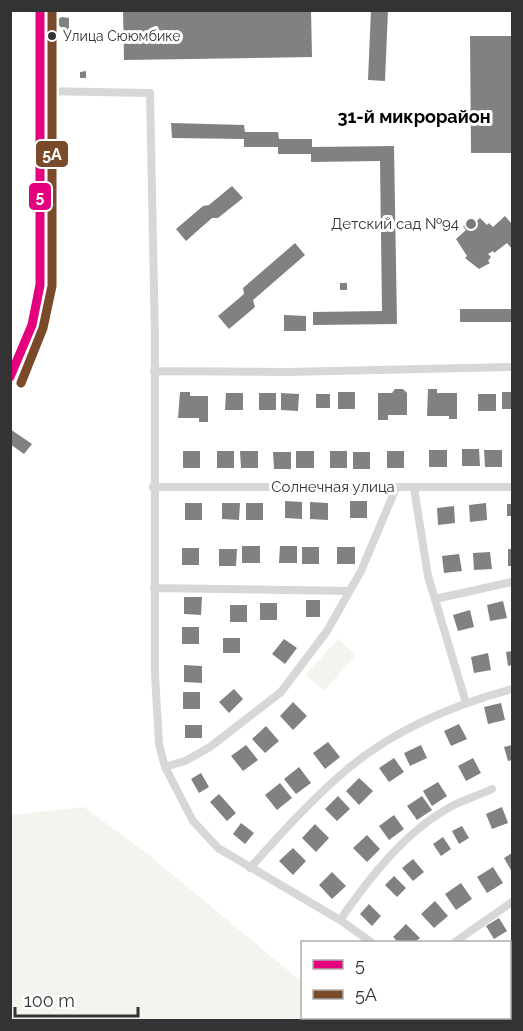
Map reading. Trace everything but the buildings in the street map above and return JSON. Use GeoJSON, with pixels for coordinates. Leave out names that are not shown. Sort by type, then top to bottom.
{"type":"FeatureCollection","features":[{"type":"Feature","properties":{"kind":"street"},"geometry":{"type":"LineString","coordinates":[[10,378],[32,325],[40,285],[40,10]]}},
{"type":"Feature","properties":{"kind":"street"},"geometry":{"type":"LineString","coordinates":[[40,91],[150,93],[155,340],[153,487],[156,711],[165,766],[193,821],[218,848],[340,920],[370,941]]}},
{"type":"Feature","properties":{"kind":"street"},"geometry":{"type":"LineString","coordinates":[[154,371],[288,372],[513,366]]}},
{"type":"Feature","properties":{"kind":"street","name":"Солнечная улица"},"geometry":{"type":"LineString","coordinates":[[153,487],[513,487]]}},
{"type":"Feature","properties":{"kind":"street"},"geometry":{"type":"LineString","coordinates":[[165,766],[185,761],[210,747],[281,692],[327,631],[361,571],[396,488]]}},
{"type":"Feature","properties":{"kind":"street"},"geometry":{"type":"LineString","coordinates":[[414,488],[428,576],[466,703]]}},
{"type":"Feature","properties":{"kind":"street"},"geometry":{"type":"LineString","coordinates":[[435,599],[513,582]]}},
{"type":"Feature","properties":{"kind":"street"},"geometry":{"type":"LineString","coordinates":[[154,588],[349,591]]}},
{"type":"Feature","properties":{"kind":"street"},"geometry":{"type":"LineString","coordinates":[[250,868],[296,817],[345,771],[418,724],[466,703],[513,689]]}},
{"type":"Feature","properties":{"kind":"street"},"geometry":{"type":"LineString","coordinates":[[340,920],[370,877],[419,830],[454,805],[492,789]]}},
{"type":"Feature","properties":{"kind":"street"},"geometry":{"type":"LineString","coordinates":[[456,941],[513,902]]}},
{"type":"Feature","properties":{"kind":"shaded area"},"geometry":{"type":"Polygon","coordinates":[[[338,639],[356,655],[324,691],[306,675],[338,639]]]}},
{"type":"Feature","properties":{"kind":"shaded area"},"geometry":{"type":"Polygon","coordinates":[[[84,807],[150,856],[301,981],[301,1019],[348,1020],[11,1020],[11,815],[84,807]]]}},
{"type":"Feature","properties":{"kind":"transit line","name":"5"},"geometry":{"type":"LineString","coordinates":[[10,377],[32,325],[40,285],[40,10]]}},
{"type":"Feature","properties":{"kind":"transit line","name":"5А"},"geometry":{"type":"LineString","coordinates":[[21,383],[43,328],[52,286],[52,10]]}},
{"type":"Feature","properties":{"kind":"place","name":"Улица Сююмбике"},"geometry":{"type":"Point","coordinates":[52,36]}},
{"type":"Feature","properties":{"kind":"place","name":"Детский сад №94"},"geometry":{"type":"Point","coordinates":[471,224]}},
{"type":"Feature","properties":{"kind":"district","name":"31-й микрорайон"},"geometry":{"type":"Point","coordinates":[414,117]}}]}
